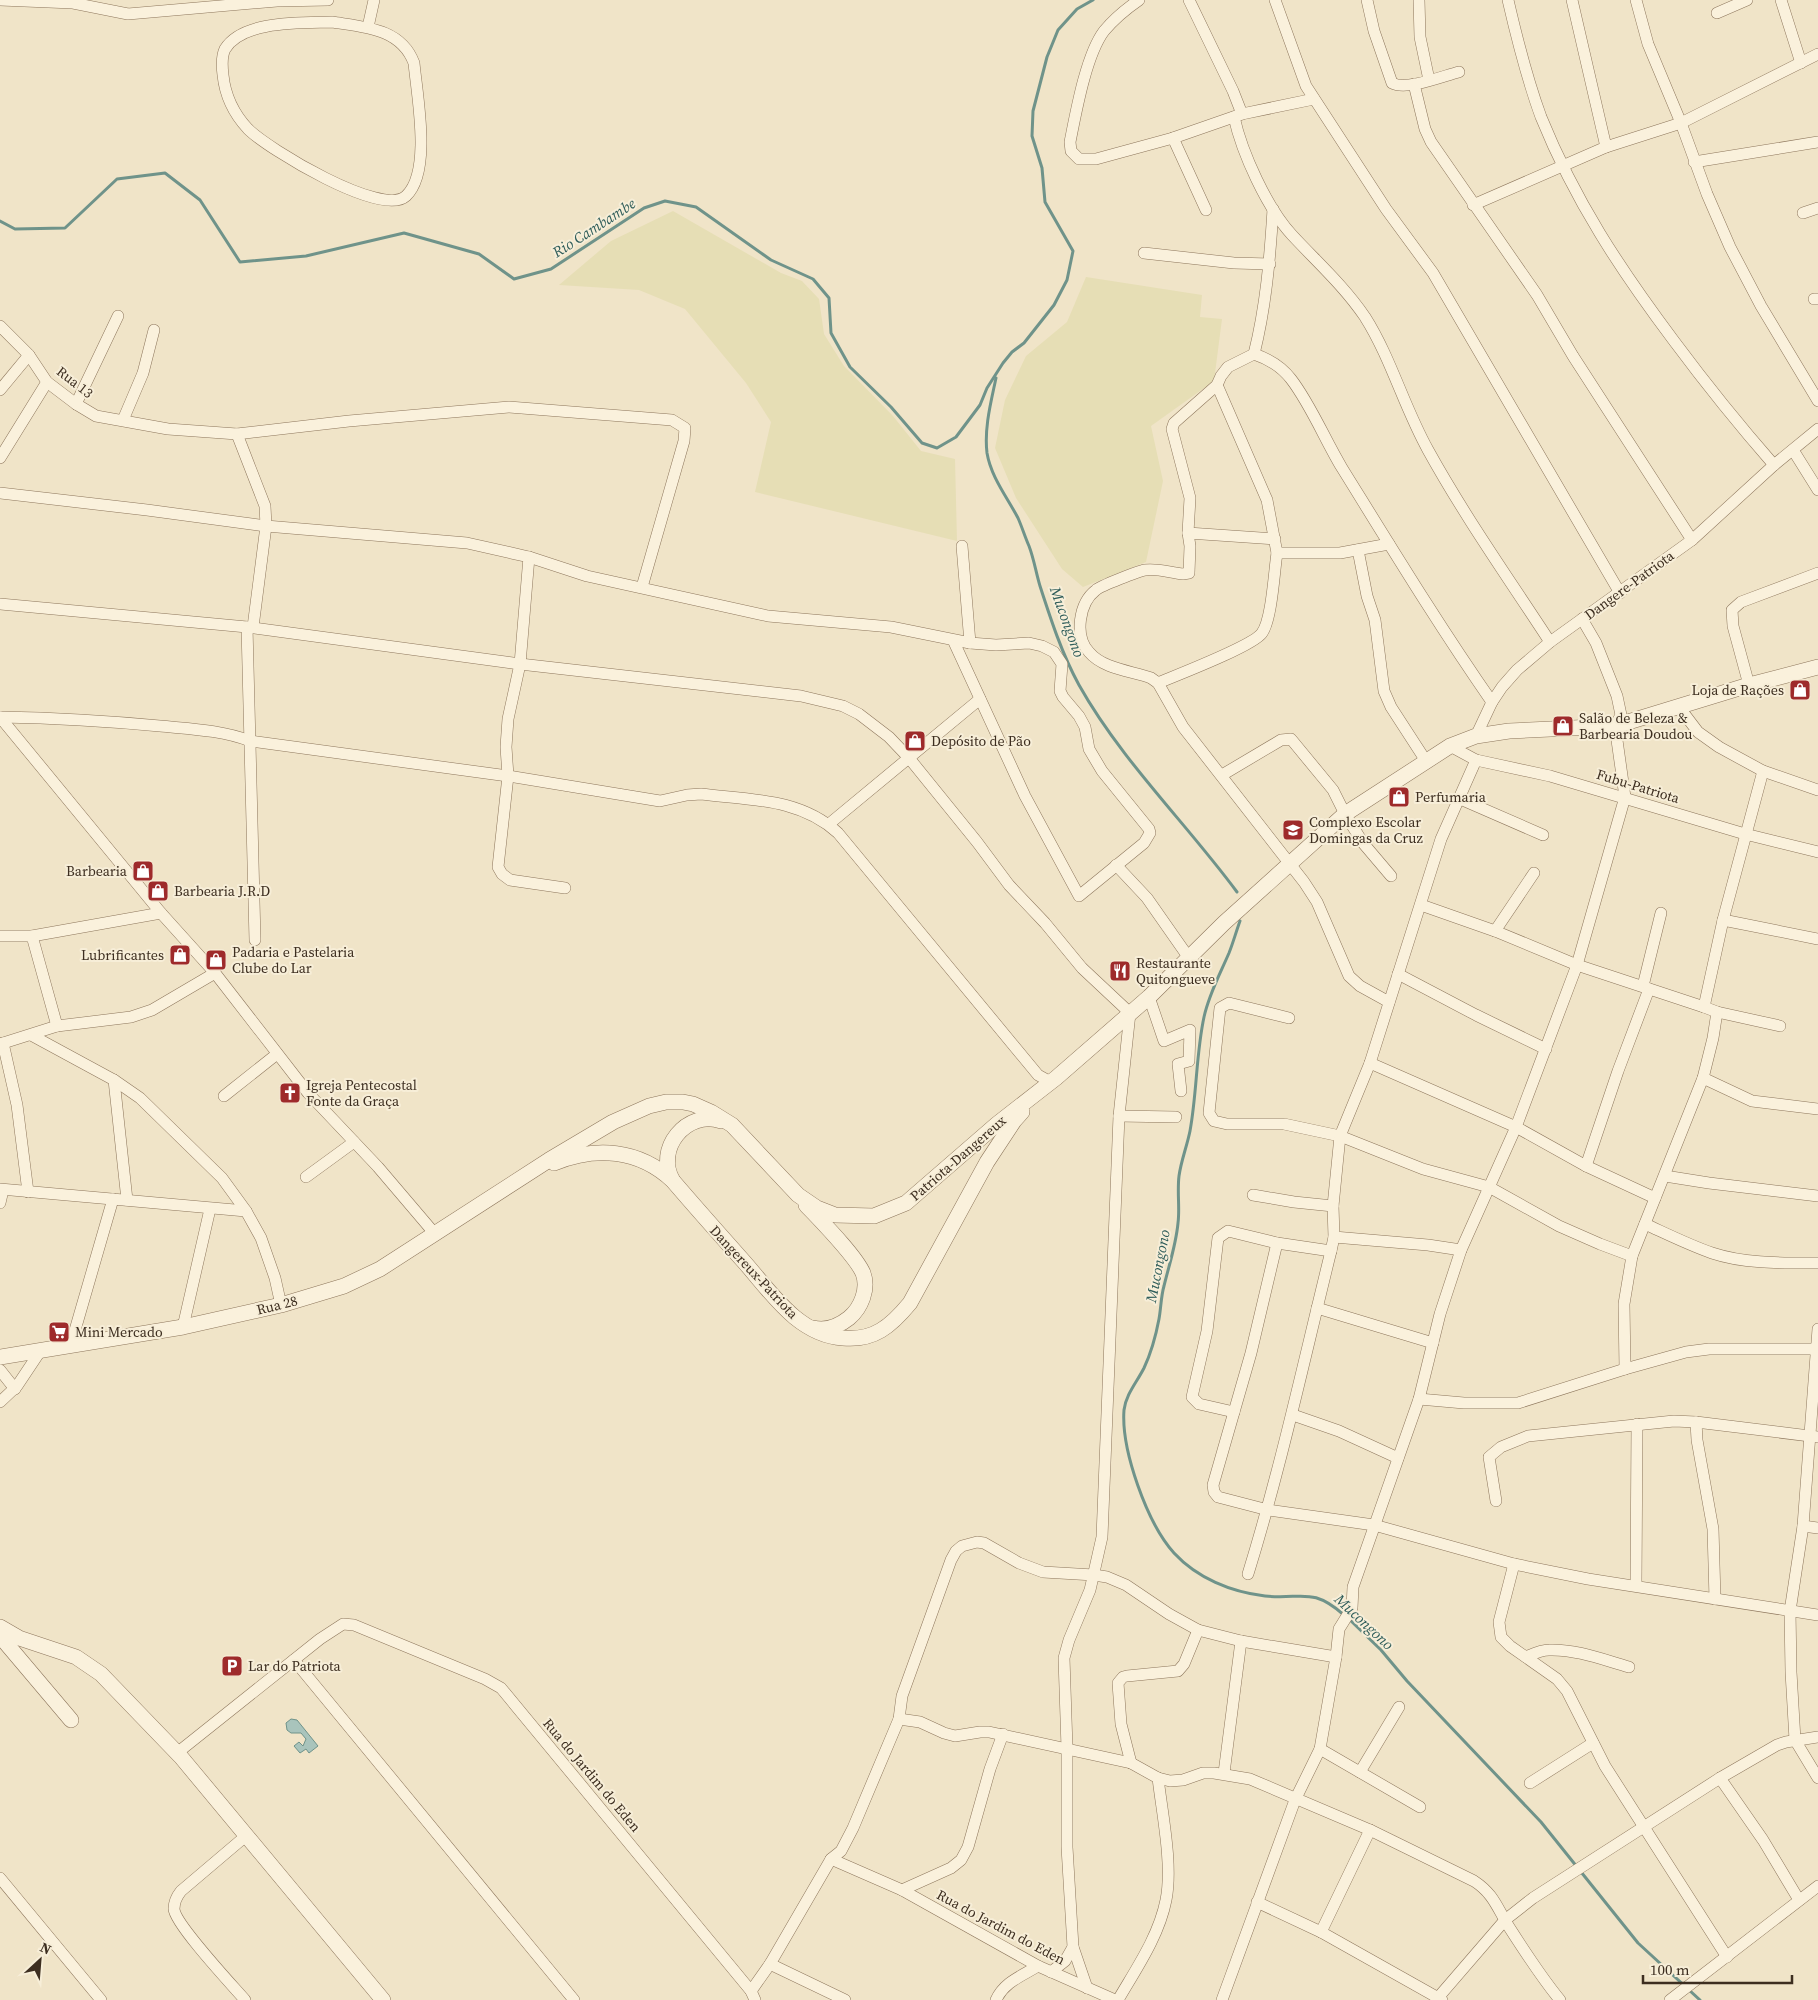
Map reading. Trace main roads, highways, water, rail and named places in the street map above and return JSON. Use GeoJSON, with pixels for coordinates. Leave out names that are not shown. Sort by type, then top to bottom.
{"type":"FeatureCollection","features":[{"type":"Feature","properties":{"kind":"water"},"geometry":{"type":"Polygon","coordinates":[[[291,1719],[297,1720],[318,1746],[309,1753],[306,1749],[300,1753],[294,1746],[299,1742],[303,1746],[306,1739],[301,1733],[291,1733],[287,1730],[286,1723],[291,1719]]]}},
{"type":"Feature","properties":{"kind":"waterway","name":"Rio Cambambe"},"geometry":{"type":"LineString","coordinates":[[0,221],[15,229],[65,228],[117,179],[165,173],[200,200],[240,262],[306,256],[404,233],[479,254],[514,279],[551,269],[644,208],[665,201],[696,207],[771,260],[813,279],[829,298],[831,333],[850,367],[891,407],[922,443],[937,448],[956,437],[980,405],[987,388],[1003,363],[1012,352],[1024,343],[1054,305],[1067,280],[1073,251],[1045,202],[1042,168],[1032,136],[1033,111],[1047,57],[1058,30],[1077,9],[1093,0]]}},
{"type":"Feature","properties":{"kind":"waterway","name":"Mucongono"},"geometry":{"type":"LineString","coordinates":[[996,378],[987,425],[986,444],[989,462],[1021,525],[1031,551],[1053,624],[1073,673],[1096,713],[1114,739],[1237,892]]}},
{"type":"Feature","properties":{"kind":"waterway","name":"Mucongono"},"geometry":{"type":"LineString","coordinates":[[1240,921],[1204,1017],[1189,1137],[1179,1176],[1179,1217],[1176,1239],[1163,1290],[1153,1344],[1144,1368],[1129,1393],[1125,1404],[1124,1426],[1131,1465],[1154,1524],[1164,1540],[1183,1562],[1204,1577],[1227,1587],[1265,1596],[1314,1597],[1323,1600],[1344,1615]]}},
{"type":"Feature","properties":{"kind":"waterway","name":"Mucongono"},"geometry":{"type":"LineString","coordinates":[[1349,1619],[1381,1650],[1407,1681],[1541,1822],[1638,1943],[1700,2000]]}},
{"type":"Feature","properties":{"kind":"place","name":"Loja de Rações"},"geometry":{"type":"Point","coordinates":[1800,690]}},
{"type":"Feature","properties":{"kind":"place","name":"Salão de Beleza & Barbearia Doudou"},"geometry":{"type":"Point","coordinates":[1563,726]}},
{"type":"Feature","properties":{"kind":"place","name":"Depósito de Pão"},"geometry":{"type":"Point","coordinates":[915,741]}},
{"type":"Feature","properties":{"kind":"place","name":"Perfumaria"},"geometry":{"type":"Point","coordinates":[1399,797]}},
{"type":"Feature","properties":{"kind":"place","name":"Complexo Escolar Domingas da Cruz"},"geometry":{"type":"Point","coordinates":[1293,830]}},
{"type":"Feature","properties":{"kind":"place","name":"Barbearia"},"geometry":{"type":"Point","coordinates":[143,871]}},
{"type":"Feature","properties":{"kind":"place","name":"Barbearia J.R.D"},"geometry":{"type":"Point","coordinates":[158,891]}},
{"type":"Feature","properties":{"kind":"place","name":"Lubrificantes"},"geometry":{"type":"Point","coordinates":[180,955]}},
{"type":"Feature","properties":{"kind":"place","name":"Padaria e Pastelaria Clube do Lar"},"geometry":{"type":"Point","coordinates":[216,960]}},
{"type":"Feature","properties":{"kind":"place","name":"Restaurante Quitongueve"},"geometry":{"type":"Point","coordinates":[1120,971]}},
{"type":"Feature","properties":{"kind":"place","name":"Igreja Pentecostal Fonte da Graça"},"geometry":{"type":"Point","coordinates":[290,1093]}},
{"type":"Feature","properties":{"kind":"place","name":"Mini Mercado"},"geometry":{"type":"Point","coordinates":[59,1332]}},
{"type":"Feature","properties":{"kind":"place","name":"Lar do Patriota"},"geometry":{"type":"Point","coordinates":[232,1666]}}]}
